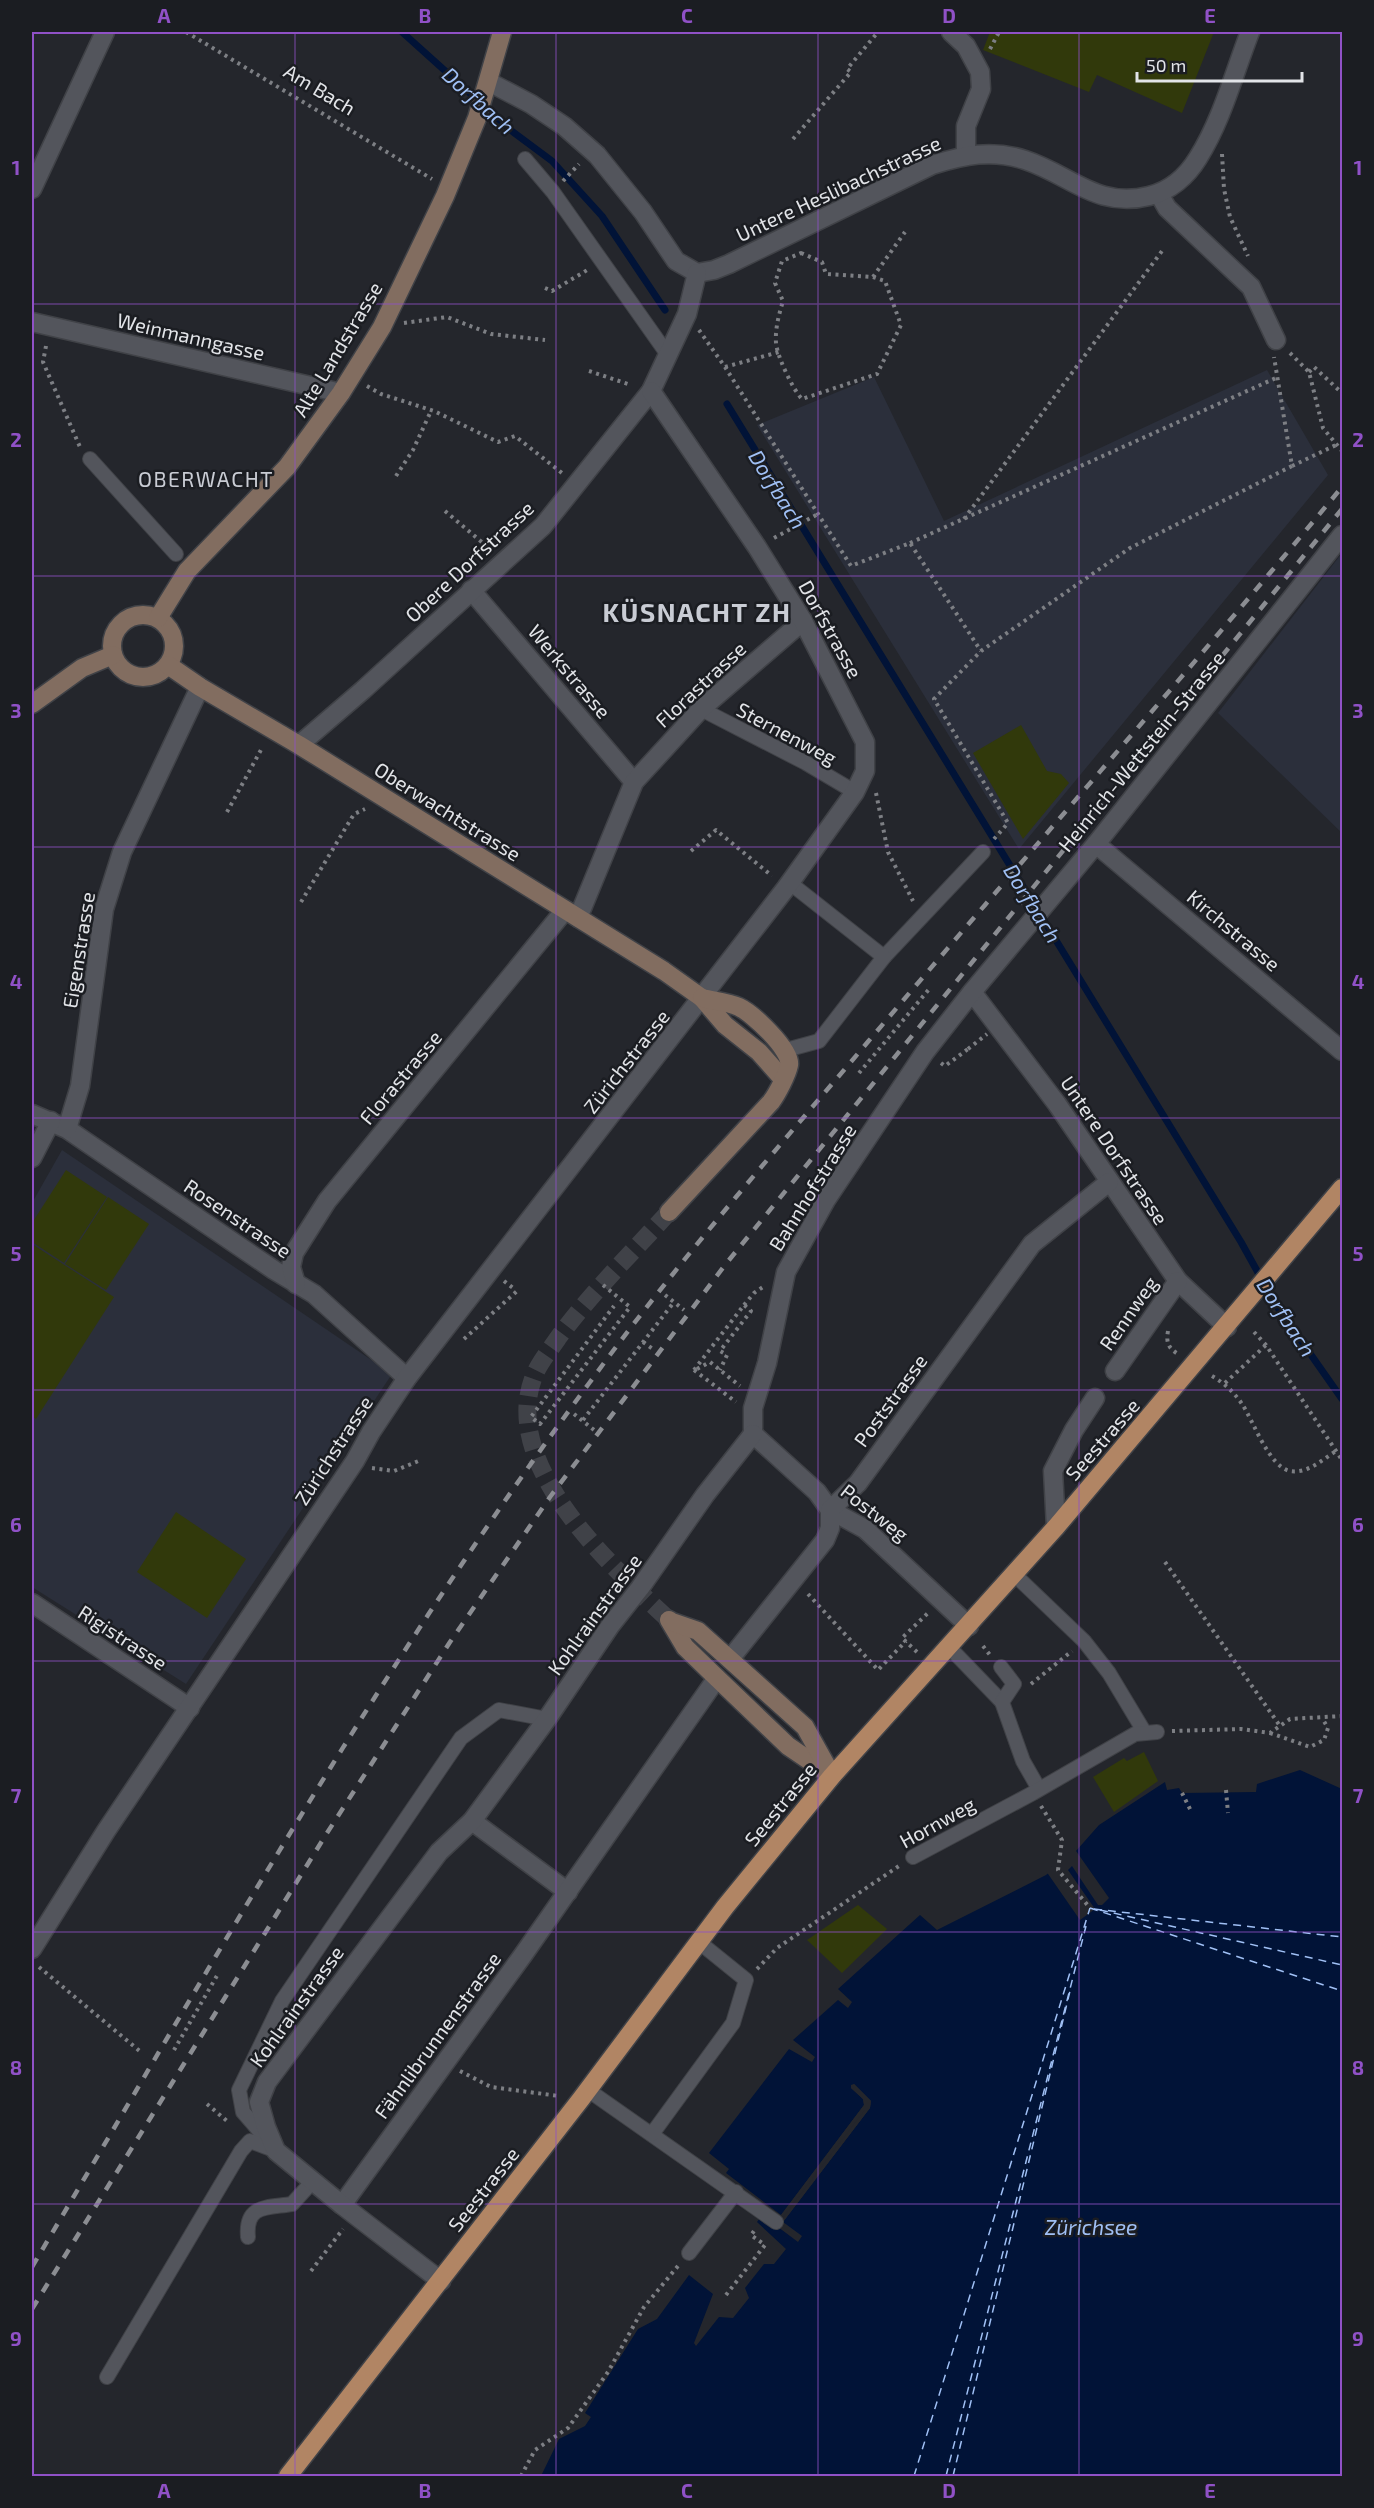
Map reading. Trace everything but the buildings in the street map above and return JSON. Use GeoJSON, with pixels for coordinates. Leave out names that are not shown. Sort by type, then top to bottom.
{"type":"FeatureCollection","features":[{"type":"Feature","properties":{"kind":"main road","name":"Alte Landstrasse"},"geometry":{"type":"LineString","coordinates":[[158,618],[187,571],[287,467],[340,393],[382,327],[446,196],[489,84],[502,32]]}},
{"type":"Feature","properties":{"kind":"main road"},"geometry":{"type":"LineString","coordinates":[[140,615],[158,618],[166,624],[175,644],[168,665],[160,673],[149,677],[138,677],[127,673],[118,665],[113,655],[113,637],[123,622],[140,615]]}},
{"type":"Feature","properties":{"kind":"main road"},"geometry":{"type":"LineString","coordinates":[[32,704],[82,669],[113,655]]}},
{"type":"Feature","properties":{"kind":"main road","name":"Oberwachtstrasse"},"geometry":{"type":"LineString","coordinates":[[168,665],[200,687],[299,745],[664,970],[702,998],[725,1025],[759,1052],[782,1078]]}},
{"type":"Feature","properties":{"kind":"main road","name":"Oberwachtstrasse"},"geometry":{"type":"LineString","coordinates":[[702,998],[740,1007],[786,1050]]}},
{"type":"Feature","properties":{"kind":"main road"},"geometry":{"type":"LineString","coordinates":[[669,1212],[780,1090],[782,1078],[789,1065],[786,1050]]}},
{"type":"Feature","properties":{"kind":"main road","name":"Seestrasse"},"geometry":{"type":"LineString","coordinates":[[291,2475],[588,2090],[699,1942],[832,1776],[1015,1575],[1227,1327],[1342,1188]]}},
{"type":"Feature","properties":{"kind":"main road"},"geometry":{"type":"LineString","coordinates":[[671,1621],[698,1631],[805,1727],[832,1776],[788,1746],[717,1678],[685,1647],[671,1621]]}},
{"type":"Feature","properties":{"kind":"street"},"geometry":{"type":"LineString","coordinates":[[32,189],[105,32]]}},
{"type":"Feature","properties":{"kind":"street"},"geometry":{"type":"LineString","coordinates":[[951,32],[966,46],[980,72],[981,89],[966,126],[966,155]]}},
{"type":"Feature","properties":{"kind":"street","name":"Untere Heslibachstrasse"},"geometry":{"type":"LineString","coordinates":[[697,273],[729,264],[932,165],[966,155],[997,154],[1026,160],[1083,189],[1108,198],[1133,200],[1159,194],[1181,180],[1198,159],[1217,122],[1250,32]]}},
{"type":"Feature","properties":{"kind":"street"},"geometry":{"type":"LineString","coordinates":[[489,84],[531,104],[564,126],[597,155],[643,212],[676,261],[697,273],[687,314],[651,391]]}},
{"type":"Feature","properties":{"kind":"street"},"geometry":{"type":"LineString","coordinates":[[1159,194],[1167,208],[1251,287],[1276,340]]}},
{"type":"Feature","properties":{"kind":"street","name":"Weinmanngasse"},"geometry":{"type":"LineString","coordinates":[[32,322],[340,393]]}},
{"type":"Feature","properties":{"kind":"street","name":"Obere Dorfstrasse"},"geometry":{"type":"LineString","coordinates":[[299,745],[363,690],[543,526],[651,391]]}},
{"type":"Feature","properties":{"kind":"street","name":"Dorfstrasse"},"geometry":{"type":"LineString","coordinates":[[651,391],[757,547],[803,621],[865,742],[865,771],[855,792],[788,886],[702,998]]}},
{"type":"Feature","properties":{"kind":"street","name":"Heinrich-Wettstein-Strasse"},"geometry":{"type":"LineString","coordinates":[[972,992],[1096,844],[1342,536]]}},
{"type":"Feature","properties":{"kind":"street","name":"Werkstrasse"},"geometry":{"type":"LineString","coordinates":[[471,590],[634,782]]}},
{"type":"Feature","properties":{"kind":"street","name":"Florastrasse"},"geometry":{"type":"LineString","coordinates":[[296,1284],[291,1267],[294,1253],[327,1202],[572,914],[634,782],[701,709],[803,621]]}},
{"type":"Feature","properties":{"kind":"street","name":"Eigenstrasse"},"geometry":{"type":"LineString","coordinates":[[32,1158],[59,1125],[80,1086],[104,909],[122,852],[200,687]]}},
{"type":"Feature","properties":{"kind":"street","name":"Kirchstrasse"},"geometry":{"type":"LineString","coordinates":[[1096,844],[1342,1051]]}},
{"type":"Feature","properties":{"kind":"street","name":"Untere Dorfstrasse"},"geometry":{"type":"LineString","coordinates":[[972,992],[1057,1104],[1178,1281],[1227,1327]]}},
{"type":"Feature","properties":{"kind":"street","name":"Bahnhofstrasse"},"geometry":{"type":"LineString","coordinates":[[753,1434],[753,1408],[768,1363],[786,1272],[826,1200],[925,1052],[972,992]]}},
{"type":"Feature","properties":{"kind":"street","name":"Zürichstrasse"},"geometry":{"type":"LineString","coordinates":[[32,1949],[106,1831],[355,1461],[370,1432],[407,1378],[702,998]]}},
{"type":"Feature","properties":{"kind":"street","name":"Rosenstrasse"},"geometry":{"type":"LineString","coordinates":[[32,1114],[59,1125],[314,1294],[407,1378]]}},
{"type":"Feature","properties":{"kind":"street","name":"Poststrasse"},"geometry":{"type":"LineString","coordinates":[[830,1510],[858,1483],[1032,1244],[1109,1182]]}},
{"type":"Feature","properties":{"kind":"street","name":"Rennweg"},"geometry":{"type":"LineString","coordinates":[[1115,1371],[1178,1281]]}},
{"type":"Feature","properties":{"kind":"street"},"geometry":{"type":"LineString","coordinates":[[1056,1527],[1053,1471],[1074,1430],[1095,1398]]}},
{"type":"Feature","properties":{"kind":"street","name":"Postweg"},"geometry":{"type":"LineString","coordinates":[[753,1434],[817,1492],[830,1510],[865,1529],[969,1626]]}},
{"type":"Feature","properties":{"kind":"street","name":"Kohlrainstrasse"},"geometry":{"type":"LineString","coordinates":[[441,2281],[276,2151],[259,2102],[267,2082],[439,1852],[472,1821],[705,1495],[753,1434]]}},
{"type":"Feature","properties":{"kind":"street"},"geometry":{"type":"LineString","coordinates":[[730,1659],[825,1540],[830,1528],[830,1510]]}},
{"type":"Feature","properties":{"kind":"street","name":"Rigistrasse"},"geometry":{"type":"LineString","coordinates":[[32,1603],[190,1708]]}},
{"type":"Feature","properties":{"kind":"street","name":"Fähnlibrunnenstrasse"},"geometry":{"type":"LineString","coordinates":[[342,2205],[568,1892],[717,1678]]}},
{"type":"Feature","properties":{"kind":"street"},"geometry":{"type":"LineString","coordinates":[[472,1821],[568,1892]]}},
{"type":"Feature","properties":{"kind":"lane"},"geometry":{"type":"LineString","coordinates":[[525,159],[553,192],[668,355]]}},
{"type":"Feature","properties":{"kind":"lane"},"geometry":{"type":"LineString","coordinates":[[90,459],[176,554]]}},
{"type":"Feature","properties":{"kind":"lane","name":"Sternenweg"},"geometry":{"type":"LineString","coordinates":[[701,709],[806,763],[855,792]]}},
{"type":"Feature","properties":{"kind":"lane"},"geometry":{"type":"LineString","coordinates":[[786,1050],[819,1041],[885,957],[983,852]]}},
{"type":"Feature","properties":{"kind":"lane"},"geometry":{"type":"LineString","coordinates":[[788,886],[885,957]]}},
{"type":"Feature","properties":{"kind":"lane"},"geometry":{"type":"LineString","coordinates":[[1015,1575],[1084,1641],[1151,1732]]}},
{"type":"Feature","properties":{"kind":"lane"},"geometry":{"type":"LineString","coordinates":[[949,1647],[1002,1702],[1036,1791]]}},
{"type":"Feature","properties":{"kind":"lane"},"geometry":{"type":"LineString","coordinates":[[1001,1667],[1014,1684],[1002,1702]]}},
{"type":"Feature","properties":{"kind":"lane"},"geometry":{"type":"LineString","coordinates":[[276,2151],[243,2112],[239,2090],[282,2001],[461,1738],[499,1710],[547,1719]]}},
{"type":"Feature","properties":{"kind":"lane","name":"Hornweg"},"geometry":{"type":"LineString","coordinates":[[913,1857],[1036,1791],[1135,1734],[1151,1732]]}},
{"type":"Feature","properties":{"kind":"lane"},"geometry":{"type":"LineString","coordinates":[[652,2134],[733,2024],[746,1980],[699,1942]]}},
{"type":"Feature","properties":{"kind":"lane"},"geometry":{"type":"LineString","coordinates":[[588,2090],[776,2222]]}},
{"type":"Feature","properties":{"kind":"lane"},"geometry":{"type":"LineString","coordinates":[[107,2377],[241,2151],[250,2141],[276,2151]]}},
{"type":"Feature","properties":{"kind":"lane"},"geometry":{"type":"LineString","coordinates":[[248,2237],[247,2226],[250,2216],[258,2209],[292,2205],[313,2181]]}},
{"type":"Feature","properties":{"kind":"lane"},"geometry":{"type":"LineString","coordinates":[[689,2253],[736,2192]]}},
{"type":"Feature","properties":{"kind":"path","name":"Am Bach"},"geometry":{"type":"LineString","coordinates":[[186,32],[434,180]]}},
{"type":"Feature","properties":{"kind":"path"},"geometry":{"type":"LineString","coordinates":[[793,139],[851,72],[847,69],[878,32]]}},
{"type":"Feature","properties":{"kind":"path"},"geometry":{"type":"LineString","coordinates":[[1219,146],[1223,156],[1224,189],[1228,208],[1248,256],[1251,287]]}},
{"type":"Feature","properties":{"kind":"path"},"geometry":{"type":"LineString","coordinates":[[559,184],[577,166]]}},
{"type":"Feature","properties":{"kind":"path"},"geometry":{"type":"LineString","coordinates":[[873,277],[905,232]]}},
{"type":"Feature","properties":{"kind":"path"},"geometry":{"type":"LineString","coordinates":[[964,519],[1162,251]]}},
{"type":"Feature","properties":{"kind":"path"},"geometry":{"type":"LineString","coordinates":[[801,253],[822,262],[826,274],[885,280],[902,324],[877,374],[802,399],[795,392],[779,352],[776,345],[783,301],[775,283],[782,261],[801,253]]}},
{"type":"Feature","properties":{"kind":"path"},"geometry":{"type":"LineString","coordinates":[[545,288],[552,291],[602,261]]}},
{"type":"Feature","properties":{"kind":"path"},"geometry":{"type":"LineString","coordinates":[[687,314],[725,367],[851,566],[910,543],[1278,377]]}},
{"type":"Feature","properties":{"kind":"path"},"geometry":{"type":"LineString","coordinates":[[400,324],[447,317],[491,334],[545,340]]}},
{"type":"Feature","properties":{"kind":"path"},"geometry":{"type":"LineString","coordinates":[[51,326],[43,362],[76,443],[90,459]]}},
{"type":"Feature","properties":{"kind":"path"},"geometry":{"type":"LineString","coordinates":[[1276,340],[1309,372],[1320,419],[1329,437],[1342,451]]}},
{"type":"Feature","properties":{"kind":"path"},"geometry":{"type":"LineString","coordinates":[[1276,340],[1274,356],[1293,466]]}},
{"type":"Feature","properties":{"kind":"path"},"geometry":{"type":"LineString","coordinates":[[725,367],[779,352]]}},
{"type":"Feature","properties":{"kind":"path"},"geometry":{"type":"LineString","coordinates":[[1309,372],[1314,367],[1342,393]]}},
{"type":"Feature","properties":{"kind":"path"},"geometry":{"type":"LineString","coordinates":[[589,371],[651,391]]}},
{"type":"Feature","properties":{"kind":"path"},"geometry":{"type":"LineString","coordinates":[[366,386],[381,394],[431,410],[498,442],[515,436],[576,485]]}},
{"type":"Feature","properties":{"kind":"path"},"geometry":{"type":"LineString","coordinates":[[396,476],[413,450],[431,410]]}},
{"type":"Feature","properties":{"kind":"path"},"geometry":{"type":"LineString","coordinates":[[1008,823],[934,699],[981,651],[1130,548],[1336,445]]}},
{"type":"Feature","properties":{"kind":"path"},"geometry":{"type":"LineString","coordinates":[[445,511],[504,562]]}},
{"type":"Feature","properties":{"kind":"path"},"geometry":{"type":"LineString","coordinates":[[786,532],[818,514]]}},
{"type":"Feature","properties":{"kind":"path"},"geometry":{"type":"LineString","coordinates":[[910,543],[981,651]]}},
{"type":"Feature","properties":{"kind":"path"},"geometry":{"type":"LineString","coordinates":[[227,812],[262,748]]}},
{"type":"Feature","properties":{"kind":"path"},"geometry":{"type":"LineString","coordinates":[[865,771],[878,796],[888,852],[915,906]]}},
{"type":"Feature","properties":{"kind":"path"},"geometry":{"type":"LineString","coordinates":[[301,902],[354,814],[366,809]]}},
{"type":"Feature","properties":{"kind":"path"},"geometry":{"type":"LineString","coordinates":[[691,852],[716,830],[788,886]]}},
{"type":"Feature","properties":{"kind":"path"},"geometry":{"type":"LineString","coordinates":[[859,1073],[930,988]]}},
{"type":"Feature","properties":{"kind":"path"},"geometry":{"type":"LineString","coordinates":[[968,1049],[987,1034]]}},
{"type":"Feature","properties":{"kind":"path"},"geometry":{"type":"LineString","coordinates":[[603,1285],[630,1307],[540,1424],[531,1417],[614,1306]]}},
{"type":"Feature","properties":{"kind":"path"},"geometry":{"type":"LineString","coordinates":[[446,1327],[463,1340],[517,1291]]}},
{"type":"Feature","properties":{"kind":"path"},"geometry":{"type":"LineString","coordinates":[[694,1370],[754,1293]]}},
{"type":"Feature","properties":{"kind":"path"},"geometry":{"type":"LineString","coordinates":[[665,1295],[684,1310]]}},
{"type":"Feature","properties":{"kind":"path"},"geometry":{"type":"LineString","coordinates":[[582,1420],[674,1302]]}},
{"type":"Feature","properties":{"kind":"path"},"geometry":{"type":"LineString","coordinates":[[720,1370],[727,1355],[720,1351],[751,1311],[744,1305]]}},
{"type":"Feature","properties":{"kind":"path"},"geometry":{"type":"LineString","coordinates":[[1254,1332],[1266,1345],[1342,1460]]}},
{"type":"Feature","properties":{"kind":"path"},"geometry":{"type":"LineString","coordinates":[[643,1341],[653,1349]]}},
{"type":"Feature","properties":{"kind":"path"},"geometry":{"type":"LineString","coordinates":[[1225,1383],[1266,1345]]}},
{"type":"Feature","properties":{"kind":"path"},"geometry":{"type":"LineString","coordinates":[[694,1370],[710,1362],[756,1399]]}},
{"type":"Feature","properties":{"kind":"path"},"geometry":{"type":"LineString","coordinates":[[694,1370],[714,1387]]}},
{"type":"Feature","properties":{"kind":"path"},"geometry":{"type":"LineString","coordinates":[[1212,1376],[1225,1383],[1242,1403],[1278,1465],[1290,1471],[1306,1470],[1336,1451]]}},
{"type":"Feature","properties":{"kind":"path"},"geometry":{"type":"LineString","coordinates":[[574,1414],[594,1430]]}},
{"type":"Feature","properties":{"kind":"path"},"geometry":{"type":"LineString","coordinates":[[366,1467],[394,1471],[421,1460]]}},
{"type":"Feature","properties":{"kind":"path"},"geometry":{"type":"LineString","coordinates":[[1165,1562],[1280,1726]]}},
{"type":"Feature","properties":{"kind":"path"},"geometry":{"type":"LineString","coordinates":[[794,1579],[878,1670],[921,1620]]}},
{"type":"Feature","properties":{"kind":"path"},"geometry":{"type":"LineString","coordinates":[[1014,1684],[1029,1686],[1084,1641]]}},
{"type":"Feature","properties":{"kind":"path"},"geometry":{"type":"LineString","coordinates":[[1270,1733],[1290,1719],[1342,1716]]}},
{"type":"Feature","properties":{"kind":"path"},"geometry":{"type":"LineString","coordinates":[[1151,1732],[1240,1729],[1270,1733],[1310,1747],[1324,1740],[1328,1728],[1321,1717]]}},
{"type":"Feature","properties":{"kind":"path"},"geometry":{"type":"LineString","coordinates":[[1226,1790],[1228,1813]]}},
{"type":"Feature","properties":{"kind":"path"},"geometry":{"type":"LineString","coordinates":[[1036,1791],[1062,1840],[1058,1870],[1090,1908]]}},
{"type":"Feature","properties":{"kind":"path"},"geometry":{"type":"LineString","coordinates":[[1182,1793],[1191,1811]]}},
{"type":"Feature","properties":{"kind":"path","name":"Hornweg"},"geometry":{"type":"LineString","coordinates":[[746,1980],[777,1948],[913,1857]]}},
{"type":"Feature","properties":{"kind":"path"},"geometry":{"type":"LineString","coordinates":[[32,1961],[142,2054]]}},
{"type":"Feature","properties":{"kind":"path"},"geometry":{"type":"LineString","coordinates":[[174,2050],[218,1974]]}},
{"type":"Feature","properties":{"kind":"path"},"geometry":{"type":"LineString","coordinates":[[444,2062],[491,2087],[562,2097]]}},
{"type":"Feature","properties":{"kind":"path"},"geometry":{"type":"LineString","coordinates":[[311,2271],[345,2227]]}},
{"type":"Feature","properties":{"kind":"path"},"geometry":{"type":"LineString","coordinates":[[726,2295],[765,2245],[751,2235],[754,2231]]}},
{"type":"Feature","properties":{"kind":"path"},"geometry":{"type":"LineString","coordinates":[[521,2476],[535,2450],[568,2428],[608,2372],[644,2307],[689,2253]]}},
{"type":"Feature","properties":{"kind":"shaded area"},"geometry":{"type":"Polygon","coordinates":[[[1267,370],[1328,475],[1019,849],[757,425],[874,377],[944,521],[1267,370]]]}},
{"type":"Feature","properties":{"kind":"shaded area"},"geometry":{"type":"Polygon","coordinates":[[[1342,553],[1342,833],[1218,713],[1342,553]]]}},
{"type":"Feature","properties":{"kind":"shaded area"},"geometry":{"type":"Polygon","coordinates":[[[62,1150],[392,1374],[186,1684],[32,1587],[32,1203],[62,1150]]]}},
{"type":"Feature","properties":{"kind":"green space"},"geometry":{"type":"Polygon","coordinates":[[[990,32],[1214,32],[1182,113],[1097,75],[1089,92],[983,50],[990,32]]]}},
{"type":"Feature","properties":{"kind":"green space"},"geometry":{"type":"Polygon","coordinates":[[[1021,725],[1047,771],[1061,774],[1069,783],[1023,839],[973,753],[1021,725]]]}},
{"type":"Feature","properties":{"kind":"green space"},"geometry":{"type":"Polygon","coordinates":[[[66,1170],[107,1197],[64,1263],[32,1242],[32,1223],[66,1170]]]}},
{"type":"Feature","properties":{"kind":"green space"},"geometry":{"type":"Polygon","coordinates":[[[108,1197],[149,1224],[106,1290],[65,1264],[108,1197]]]}},
{"type":"Feature","properties":{"kind":"green space"},"geometry":{"type":"Polygon","coordinates":[[[32,1244],[114,1297],[36,1419],[32,1416],[32,1244]]]}},
{"type":"Feature","properties":{"kind":"green space"},"geometry":{"type":"Polygon","coordinates":[[[176,1512],[246,1559],[207,1618],[137,1572],[176,1512]]]}},
{"type":"Feature","properties":{"kind":"green space"},"geometry":{"type":"Polygon","coordinates":[[[1144,1752],[1158,1781],[1114,1812],[1093,1777],[1124,1758],[1127,1761],[1144,1752]]]}},
{"type":"Feature","properties":{"kind":"green space"},"geometry":{"type":"Polygon","coordinates":[[[858,1905],[887,1929],[842,1973],[807,1940],[858,1905]]]}},
{"type":"Feature","properties":{"kind":"water","name":"Zürichsee"},"geometry":{"type":"Polygon","coordinates":[[[1300,1770],[1342,1789],[1342,2476],[541,2476],[559,2439],[585,2426],[591,2417],[585,2413],[638,2329],[657,2319],[689,2275],[713,2294],[694,2343],[696,2346],[719,2317],[733,2318],[749,2298],[745,2288],[764,2264],[774,2264],[786,2249],[757,2222],[762,2215],[798,2242],[802,2236],[783,2222],[870,2108],[871,2101],[854,2084],[851,2088],[863,2099],[864,2105],[781,2215],[726,2173],[729,2169],[709,2153],[789,2049],[812,2062],[815,2057],[793,2040],[838,2000],[848,2008],[852,2002],[838,1989],[920,1915],[937,1930],[1046,1875],[1076,1851],[1099,1825],[1165,1782],[1167,1790],[1179,1788],[1182,1793],[1256,1792],[1257,1784],[1300,1770]]]}},
{"type":"Feature","properties":{"kind":"pier"},"geometry":{"type":"Polygon","coordinates":[[[1074,1848],[1109,1898],[1102,1905],[1098,1905],[1072,1866],[1068,1870],[1095,1909],[1080,1920],[1046,1871],[1074,1848]]]}},
{"type":"Feature","properties":{"kind":"pier"},"geometry":{"type":"Polygon","coordinates":[[[854,2084],[871,2101],[870,2108],[783,2222],[782,2219],[867,2107],[782,2218],[781,2215],[864,2105],[863,2099],[851,2088],[854,2084]]]}},
{"type":"Feature","properties":{"kind":"waterway","name":"Dorfbach"},"geometry":{"type":"LineString","coordinates":[[402,32],[513,132],[552,161],[602,216],[665,310]]}},
{"type":"Feature","properties":{"kind":"waterway","name":"Dorfbach"},"geometry":{"type":"LineString","coordinates":[[727,404],[1241,1242],[1276,1305],[1342,1399]]}},
{"type":"Feature","properties":{"kind":"ferry route"},"geometry":{"type":"LineString","coordinates":[[1090,1908],[1342,1991]]}},
{"type":"Feature","properties":{"kind":"ferry route"},"geometry":{"type":"LineString","coordinates":[[914,2476],[1090,1908]]}},
{"type":"Feature","properties":{"kind":"ferry route"},"geometry":{"type":"LineString","coordinates":[[1094,1909],[1342,1937]]}},
{"type":"Feature","properties":{"kind":"ferry route"},"geometry":{"type":"LineString","coordinates":[[1100,1910],[1342,1965]]}},
{"type":"Feature","properties":{"kind":"ferry route"},"geometry":{"type":"LineString","coordinates":[[946,2476],[1086,1926]]}},
{"type":"Feature","properties":{"kind":"ferry route"},"geometry":{"type":"LineString","coordinates":[[953,2476],[1070,1991]]}},
{"type":"Feature","properties":{"kind":"tunnel"},"geometry":{"type":"LineString","coordinates":[[669,1212],[598,1289],[558,1338],[534,1376],[527,1410],[532,1444],[546,1478],[567,1511],[619,1572],[669,1620]]}},
{"type":"Feature","properties":{"kind":"railway"},"geometry":{"type":"LineString","coordinates":[[32,2267],[232,1929],[369,1706],[514,1488],[590,1382],[652,1300],[750,1180],[1342,487]]}},
{"type":"Feature","properties":{"kind":"railway"},"geometry":{"type":"LineString","coordinates":[[32,2309],[327,1833],[450,1642],[550,1497],[725,1265],[1342,509]]}},
{"type":"Feature","properties":{"kind":"district","name":"OBERWACHT"},"geometry":{"type":"Point","coordinates":[206,478]}},
{"type":"Feature","properties":{"kind":"district","name":"KÜSNACHT ZH"},"geometry":{"type":"Point","coordinates":[697,611]}}]}
